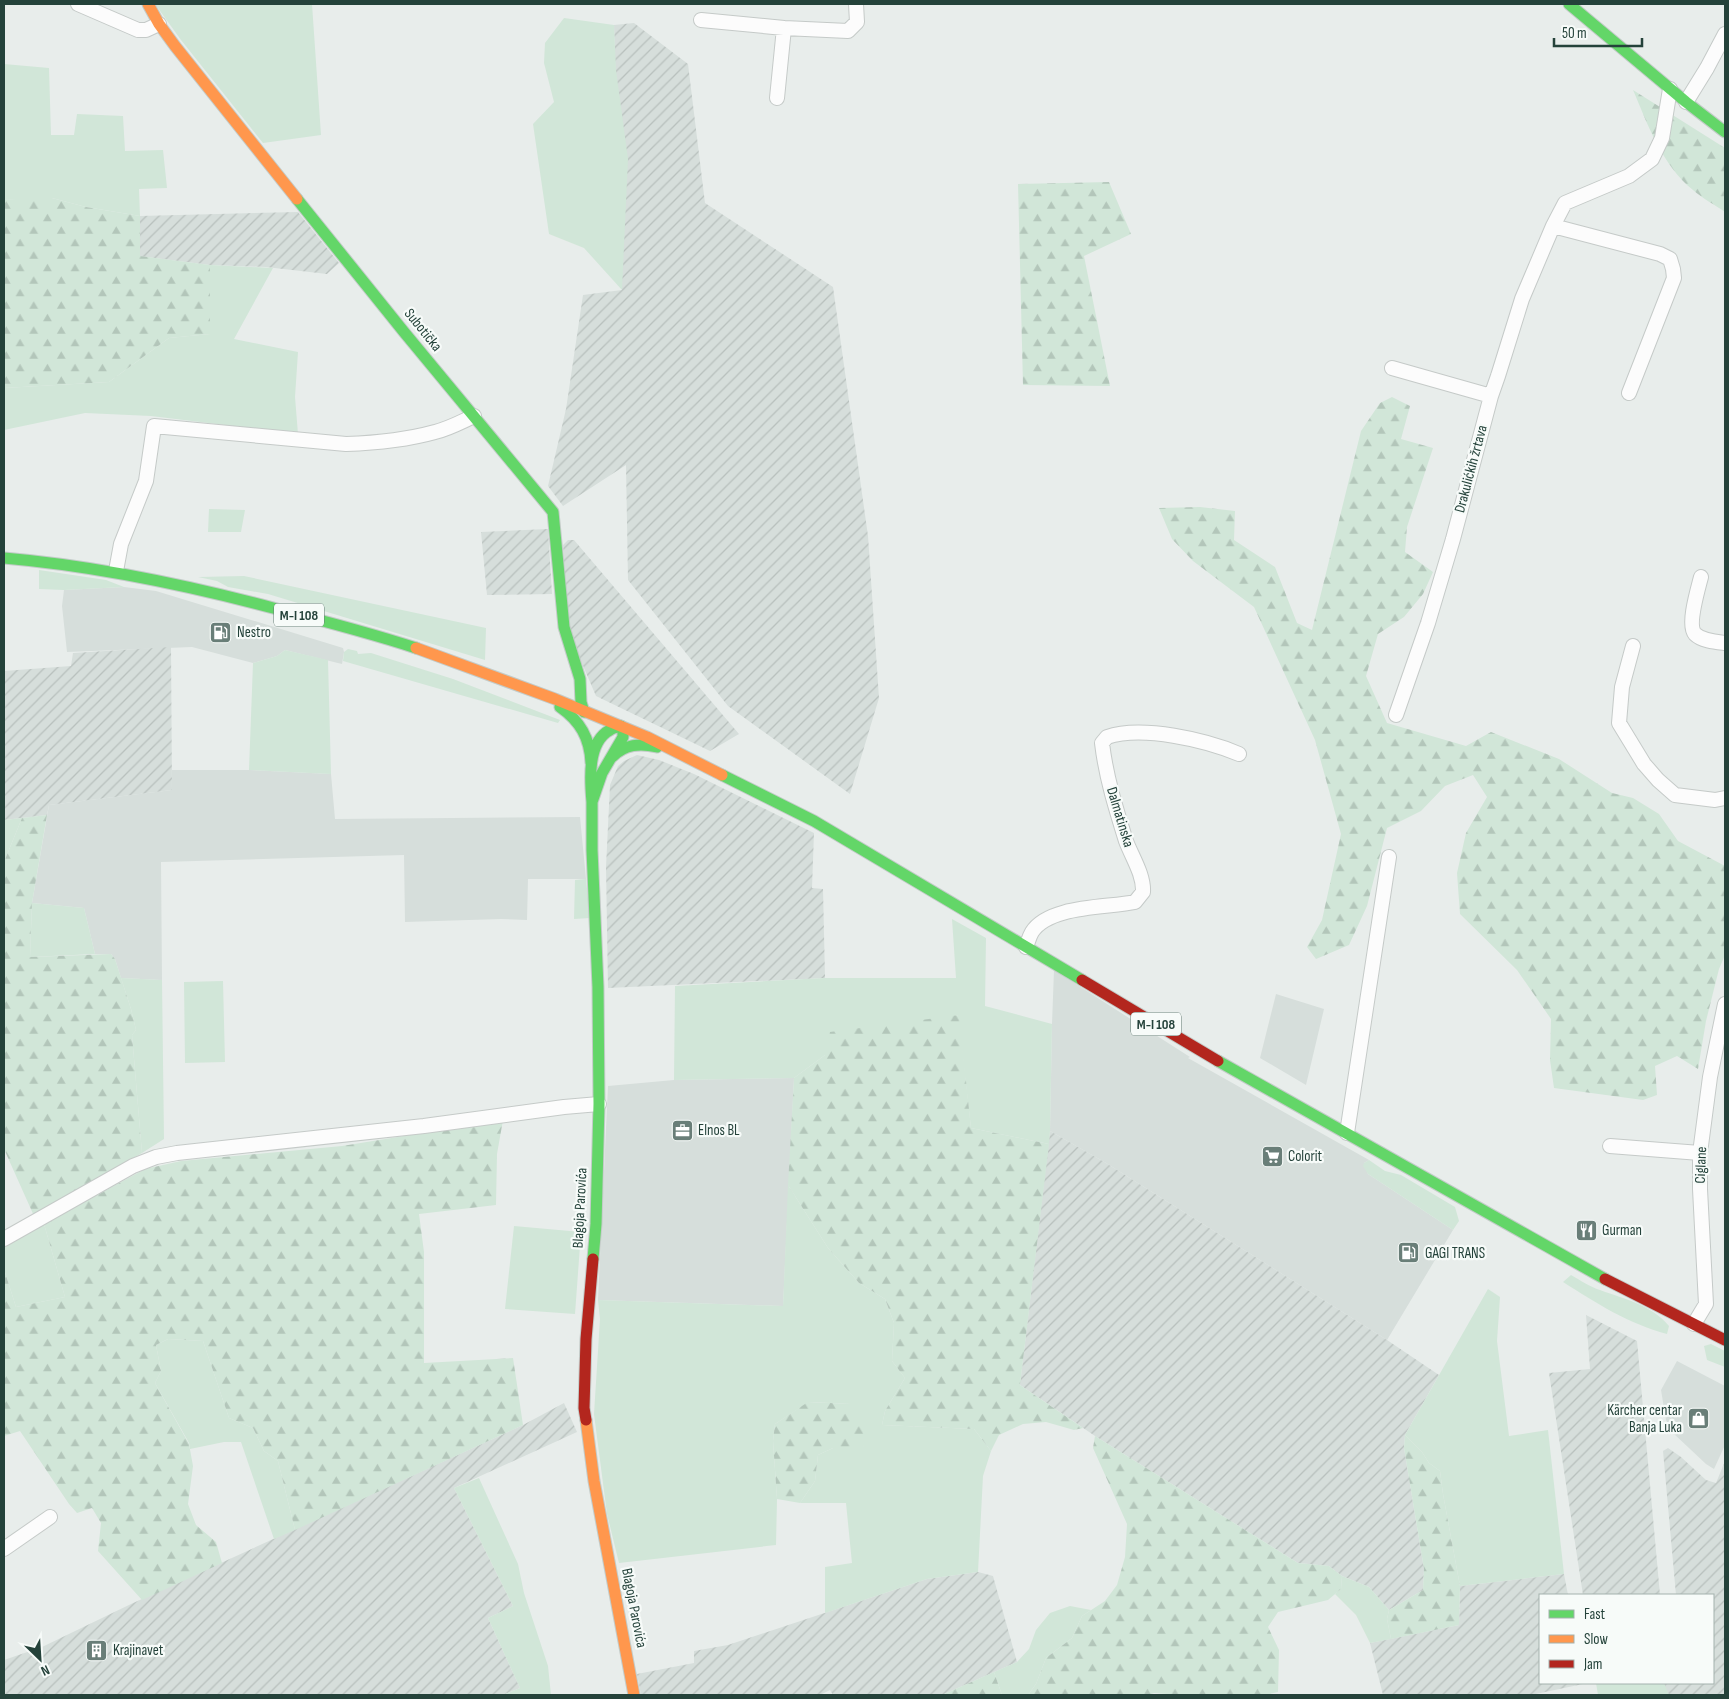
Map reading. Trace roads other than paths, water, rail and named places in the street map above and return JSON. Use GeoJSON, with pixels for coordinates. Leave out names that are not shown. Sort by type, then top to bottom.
{"type":"FeatureCollection","features":[{"type":"Feature","properties":{"kind":"street"},"geometry":{"type":"LineString","coordinates":[[78,4],[138,30],[146,30],[159,24]]}},
{"type":"Feature","properties":{"kind":"street","name":"Subotička"},"geometry":{"type":"LineString","coordinates":[[148,4],[159,24],[175,46],[404,332],[553,512],[564,627],[580,680],[581,702],[584,712]]}},
{"type":"Feature","properties":{"kind":"street"},"geometry":{"type":"LineString","coordinates":[[701,20],[784,28],[848,31],[857,22],[856,4]]}},
{"type":"Feature","properties":{"kind":"street"},"geometry":{"type":"LineString","coordinates":[[1569,4],[1670,89],[1725,132]]}},
{"type":"Feature","properties":{"kind":"street"},"geometry":{"type":"LineString","coordinates":[[778,98],[784,28]]}},
{"type":"Feature","properties":{"kind":"street"},"geometry":{"type":"LineString","coordinates":[[1686,102],[1725,34]]}},
{"type":"Feature","properties":{"kind":"street","name":"Drakulićkih žrtava"},"geometry":{"type":"LineString","coordinates":[[1396,715],[1431,614],[1453,539],[1490,396],[1522,299],[1565,203],[1629,176],[1652,159],[1662,138],[1670,89]]}},
{"type":"Feature","properties":{"kind":"street"},"geometry":{"type":"LineString","coordinates":[[1554,226],[1660,254],[1670,260],[1674,278],[1629,393]]}},
{"type":"Feature","properties":{"kind":"street"},"geometry":{"type":"LineString","coordinates":[[1392,368],[1490,396]]}},
{"type":"Feature","properties":{"kind":"street"},"geometry":{"type":"LineString","coordinates":[[116,571],[121,544],[146,481],[154,426],[346,444],[393,441],[436,432],[474,416]]}},
{"type":"Feature","properties":{"kind":"street","name":"M-I 108"},"geometry":{"type":"LineString","coordinates":[[5,560],[116,571],[220,594],[374,634],[451,660],[538,693],[650,739],[814,821],[1211,1057],[1608,1281],[1725,1340]]}},
{"type":"Feature","properties":{"kind":"street"},"geometry":{"type":"LineString","coordinates":[[1701,577],[1692,625],[1694,633],[1700,638],[1725,644]]}},
{"type":"Feature","properties":{"kind":"street"},"geometry":{"type":"LineString","coordinates":[[1633,646],[1622,687],[1619,723],[1634,748],[1648,769],[1675,795],[1715,800],[1725,798]]}},
{"type":"Feature","properties":{"kind":"street"},"geometry":{"type":"LineString","coordinates":[[538,693],[569,713],[581,726],[589,743],[592,802]]}},
{"type":"Feature","properties":{"kind":"street"},"geometry":{"type":"LineString","coordinates":[[591,763],[596,748],[603,736],[614,728],[621,726]]}},
{"type":"Feature","properties":{"kind":"street","name":"Blagoja Parovića"},"geometry":{"type":"LineString","coordinates":[[621,726],[624,737],[602,773],[592,802],[592,850],[598,987],[599,1104],[596,1224],[586,1339],[584,1408],[594,1481],[634,1695]]}},
{"type":"Feature","properties":{"kind":"street","name":"Dalmatinska"},"geometry":{"type":"LineString","coordinates":[[1026,947],[1033,930],[1050,917],[1101,905],[1135,902],[1143,892],[1142,881],[1120,822],[1107,772],[1102,743],[1107,736],[1139,732],[1161,734],[1221,746],[1239,754]]}},
{"type":"Feature","properties":{"kind":"street"},"geometry":{"type":"LineString","coordinates":[[612,756],[624,747],[639,744],[654,746],[679,754]]}},
{"type":"Feature","properties":{"kind":"street"},"geometry":{"type":"LineString","coordinates":[[1347,1133],[1389,857]]}},
{"type":"Feature","properties":{"kind":"street","name":"Ciglane"},"geometry":{"type":"LineString","coordinates":[[1694,1324],[1706,1304],[1700,1153],[1710,1077],[1725,1004]]}},
{"type":"Feature","properties":{"kind":"street"},"geometry":{"type":"LineString","coordinates":[[4,1239],[125,1170],[156,1157],[599,1104]]}},
{"type":"Feature","properties":{"kind":"street"},"geometry":{"type":"LineString","coordinates":[[1610,1146],[1700,1153]]}},
{"type":"Feature","properties":{"kind":"street"},"geometry":{"type":"LineString","coordinates":[[4,1549],[50,1518]]}},
{"type":"Feature","properties":{"kind":"place","name":"Nestro"},"geometry":{"type":"Point","coordinates":[221,632]}},
{"type":"Feature","properties":{"kind":"place","name":"Elnos BL"},"geometry":{"type":"Point","coordinates":[682,1130]}},
{"type":"Feature","properties":{"kind":"place","name":"Colorit"},"geometry":{"type":"Point","coordinates":[1272,1156]}},
{"type":"Feature","properties":{"kind":"place","name":"Gurman"},"geometry":{"type":"Point","coordinates":[1586,1230]}},
{"type":"Feature","properties":{"kind":"place","name":"GAGI TRANS"},"geometry":{"type":"Point","coordinates":[1409,1253]}},
{"type":"Feature","properties":{"kind":"place","name":"Kärcher centar Banja Luka"},"geometry":{"type":"Point","coordinates":[1698,1419]}},
{"type":"Feature","properties":{"kind":"place","name":"Krajinavet"},"geometry":{"type":"Point","coordinates":[97,1650]}}]}
